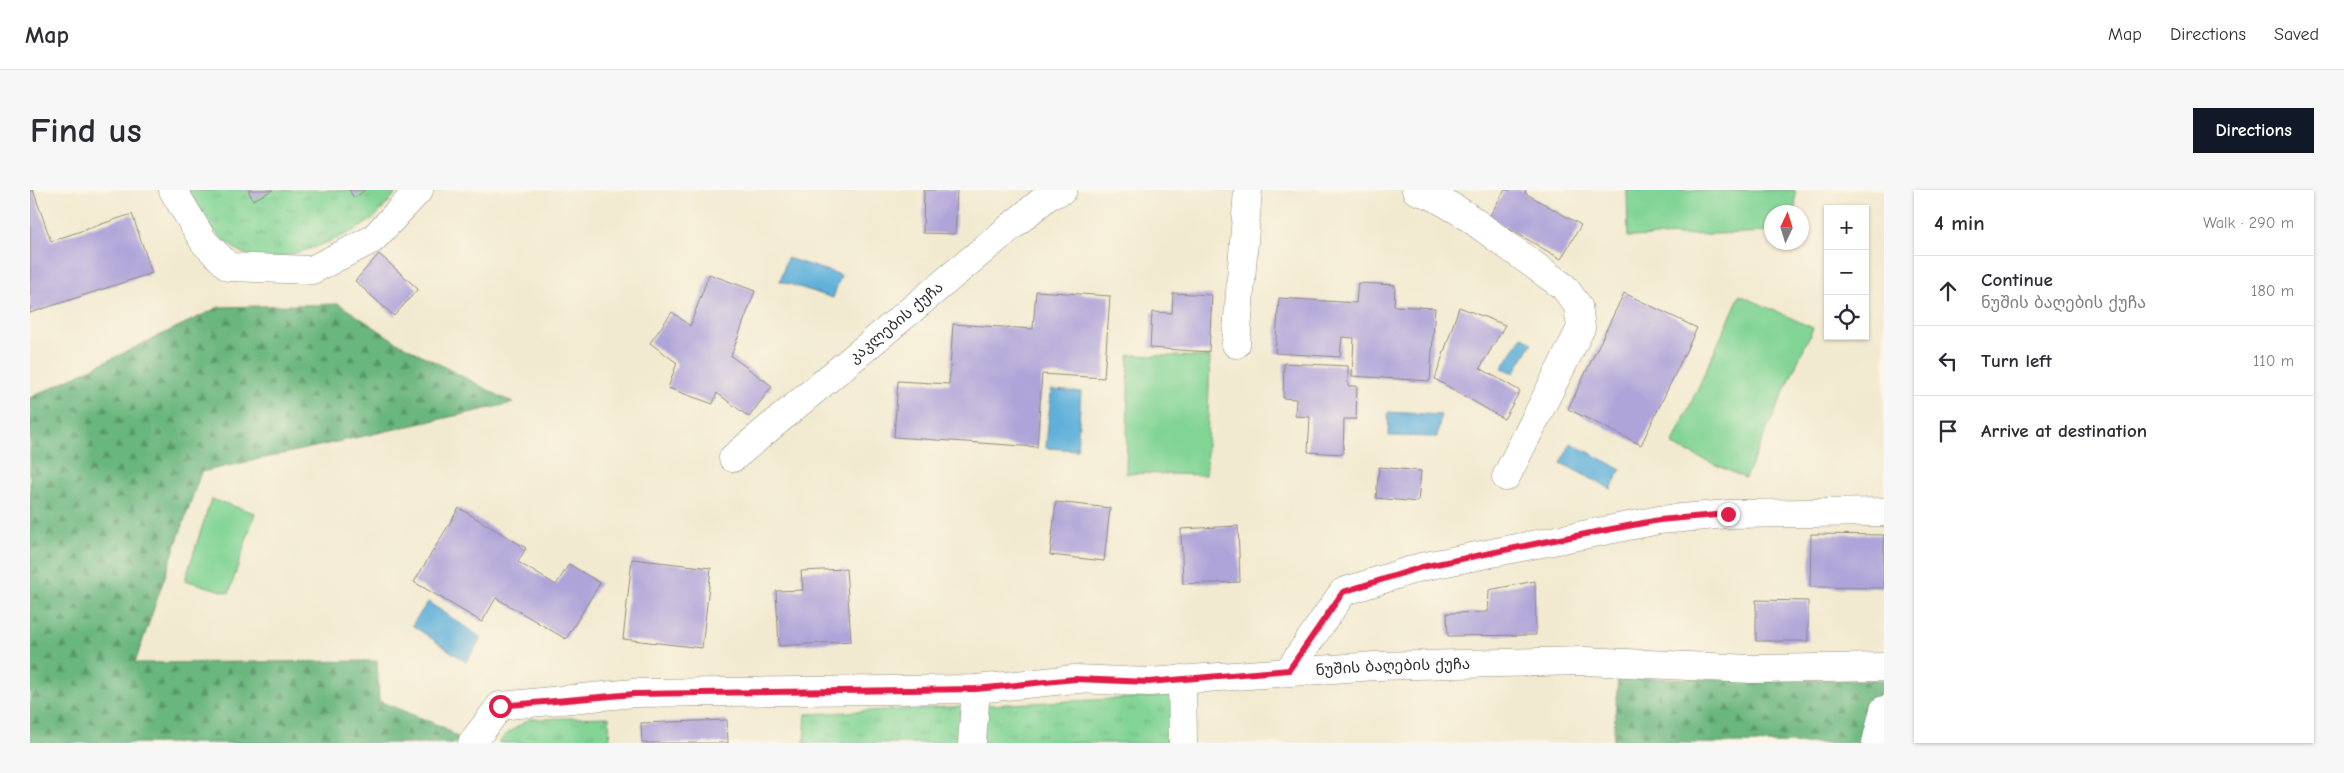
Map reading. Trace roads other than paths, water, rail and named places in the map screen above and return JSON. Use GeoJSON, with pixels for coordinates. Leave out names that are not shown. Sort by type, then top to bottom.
{"type":"FeatureCollection","features":[{"type":"Feature","properties":{"kind":"street"},"geometry":{"type":"LineString","coordinates":[[173,190],[204,242],[229,267],[312,270],[372,239],[419,190]]}},
{"type":"Feature","properties":{"kind":"street","name":"კაკლების ქუჩა"},"geometry":{"type":"LineString","coordinates":[[733,458],[1048,196],[1063,190]]}},
{"type":"Feature","properties":{"kind":"street"},"geometry":{"type":"LineString","coordinates":[[1236,344],[1248,190]]}},
{"type":"Feature","properties":{"kind":"street"},"geometry":{"type":"LineString","coordinates":[[1416,190],[1433,196],[1464,214],[1564,286],[1578,306],[1580,328],[1506,477]]}},
{"type":"Feature","properties":{"kind":"street"},"geometry":{"type":"LineString","coordinates":[[1289,670],[1343,592],[1422,567],[1659,520],[1728,514],[1884,512]]}},
{"type":"Feature","properties":{"kind":"street","name":"ნუშის ბაღების ქუჩა"},"geometry":{"type":"LineString","coordinates":[[472,743],[500,706],[634,694],[976,689],[1075,679],[1149,682],[1289,670],[1585,661],[1751,669],[1884,667]]}},
{"type":"Feature","properties":{"kind":"street"},"geometry":{"type":"LineString","coordinates":[[1182,679],[1183,743]]}},
{"type":"Feature","properties":{"kind":"street"},"geometry":{"type":"LineString","coordinates":[[972,743],[976,689]]}},
{"type":"Feature","properties":{"kind":"street"},"geometry":{"type":"LineString","coordinates":[[1876,743],[1884,710]]}},
{"type":"Feature","properties":{"kind":"water"},"geometry":{"type":"Polygon","coordinates":[[[787,258],[841,275],[833,298],[780,281],[787,258]]]}},
{"type":"Feature","properties":{"kind":"water"},"geometry":{"type":"Polygon","coordinates":[[[1522,336],[1532,343],[1514,373],[1502,368],[1522,336]]]}},
{"type":"Feature","properties":{"kind":"water"},"geometry":{"type":"Polygon","coordinates":[[[1051,390],[1081,392],[1077,450],[1046,448],[1051,390]]]}},
{"type":"Feature","properties":{"kind":"water"},"geometry":{"type":"Polygon","coordinates":[[[1388,412],[1441,415],[1437,437],[1389,436],[1388,412]]]}},
{"type":"Feature","properties":{"kind":"water"},"geometry":{"type":"Polygon","coordinates":[[[1571,443],[1621,469],[1611,489],[1561,463],[1571,443]]]}},
{"type":"Feature","properties":{"kind":"water"},"geometry":{"type":"Polygon","coordinates":[[[428,602],[482,638],[466,662],[412,625],[428,602]]]}}]}
